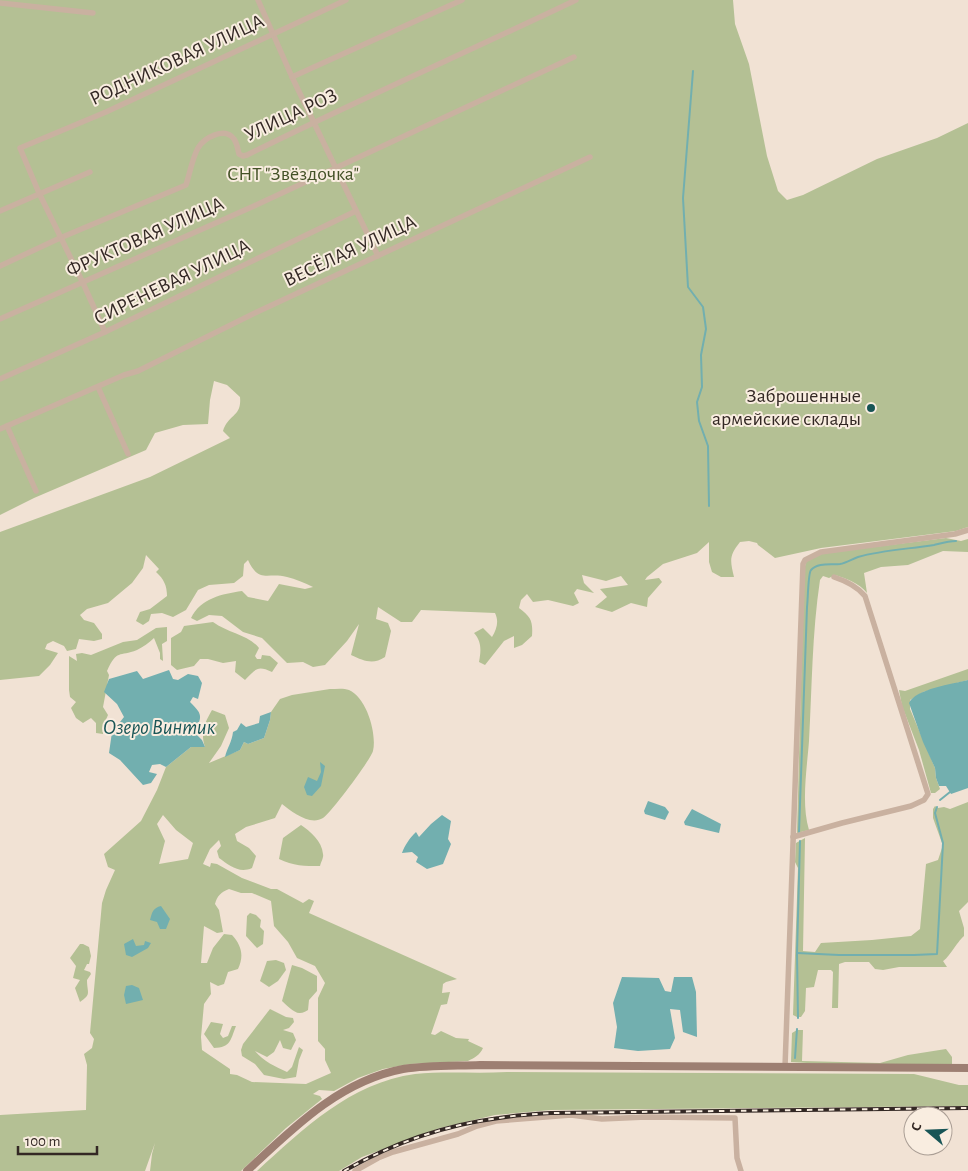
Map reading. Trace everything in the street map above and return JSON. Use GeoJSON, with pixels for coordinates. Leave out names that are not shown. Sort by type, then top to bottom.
{"type":"FeatureCollection","features":[{"type":"Feature","properties":{"kind":"main road"},"geometry":{"type":"LineString","coordinates":[[247,1171],[294,1128],[333,1097],[366,1081],[401,1070],[421,1067],[480,1065],[968,1068]]}},
{"type":"Feature","properties":{"kind":"street"},"geometry":{"type":"LineString","coordinates":[[258,0],[292,77],[378,256]]}},
{"type":"Feature","properties":{"kind":"street","name":"РОДНИКОВАЯ УЛИЦА"},"geometry":{"type":"LineString","coordinates":[[39,193],[20,148],[106,112],[346,0]]}},
{"type":"Feature","properties":{"kind":"street"},"geometry":{"type":"LineString","coordinates":[[292,77],[462,0]]}},
{"type":"Feature","properties":{"kind":"street","name":"УЛИЦА РОЗ"},"geometry":{"type":"LineString","coordinates":[[0,266],[60,238],[186,185],[199,147],[205,140],[218,133],[228,135],[234,139],[239,154],[244,156],[576,0]]}},
{"type":"Feature","properties":{"kind":"street"},"geometry":{"type":"LineString","coordinates":[[0,3],[93,13]]}},
{"type":"Feature","properties":{"kind":"street","name":"ФРУКТОВАЯ УЛИЦА"},"geometry":{"type":"LineString","coordinates":[[0,319],[83,283],[574,57]]}},
{"type":"Feature","properties":{"kind":"street","name":"ВЕСЁЛАЯ УЛИЦА"},"geometry":{"type":"LineString","coordinates":[[0,429],[124,375],[138,372],[258,312],[590,157]]}},
{"type":"Feature","properties":{"kind":"street"},"geometry":{"type":"LineString","coordinates":[[0,211],[90,172]]}},
{"type":"Feature","properties":{"kind":"street"},"geometry":{"type":"LineString","coordinates":[[39,193],[105,332]]}},
{"type":"Feature","properties":{"kind":"street","name":"СИРЕНЕВАЯ УЛИЦА"},"geometry":{"type":"LineString","coordinates":[[0,379],[105,332],[356,211]]}},
{"type":"Feature","properties":{"kind":"street"},"geometry":{"type":"LineString","coordinates":[[98,387],[128,454]]}},
{"type":"Feature","properties":{"kind":"street"},"geometry":{"type":"LineString","coordinates":[[7,426],[36,491]]}},
{"type":"Feature","properties":{"kind":"street"},"geometry":{"type":"LineString","coordinates":[[785,1068],[803,564],[805,560],[821,552],[956,534],[968,530]]}},
{"type":"Feature","properties":{"kind":"street"},"geometry":{"type":"LineString","coordinates":[[793,837],[911,806],[924,800],[928,794],[865,596],[861,590],[853,585],[834,577]]}},
{"type":"Feature","properties":{"kind":"street"},"geometry":{"type":"LineString","coordinates":[[355,1171],[393,1152],[496,1121],[571,1115],[602,1119],[646,1117],[734,1118],[741,1171]]}},
{"type":"Feature","properties":{"kind":"green space","name":"СНТ \"Звёздочка\""},"geometry":{"type":"Polygon","coordinates":[[[0,0],[733,0],[735,24],[749,64],[767,156],[778,191],[787,200],[803,195],[877,159],[937,138],[968,123],[968,527],[956,531],[821,548],[775,558],[757,543],[749,541],[740,542],[731,558],[734,577],[721,577],[712,572],[709,562],[709,542],[697,553],[663,564],[647,577],[645,580],[659,578],[662,582],[648,598],[647,607],[631,603],[612,612],[595,607],[607,597],[600,589],[628,585],[621,576],[606,581],[582,575],[584,583],[594,593],[577,589],[574,593],[579,603],[573,606],[548,600],[533,602],[527,594],[521,600],[519,608],[530,620],[532,636],[522,645],[514,648],[514,636],[504,641],[485,665],[479,662],[480,647],[474,633],[483,628],[492,637],[497,625],[495,613],[421,610],[412,622],[401,622],[378,607],[376,619],[388,623],[391,631],[385,657],[376,661],[368,661],[351,655],[359,624],[347,641],[325,665],[313,667],[303,662],[287,663],[262,638],[243,632],[222,616],[209,615],[197,621],[191,618],[195,611],[206,601],[227,594],[242,591],[248,597],[268,601],[279,584],[305,589],[313,587],[287,577],[260,575],[248,560],[244,564],[243,576],[234,583],[209,585],[198,590],[186,610],[173,617],[162,613],[151,614],[149,621],[143,625],[136,621],[140,612],[150,609],[167,596],[164,583],[156,572],[159,569],[146,555],[143,568],[132,583],[108,603],[87,609],[80,615],[84,620],[94,623],[102,634],[102,639],[94,641],[79,639],[76,649],[67,651],[64,646],[53,641],[47,644],[45,649],[58,653],[39,676],[0,680],[0,532],[150,477],[230,438],[223,431],[225,425],[239,408],[240,397],[227,385],[214,381],[208,424],[183,425],[155,433],[146,450],[34,498],[0,515],[0,0]]]}},
{"type":"Feature","properties":{"kind":"green space"},"geometry":{"type":"Polygon","coordinates":[[[946,538],[961,541],[968,539],[968,552],[943,551],[908,565],[881,567],[864,573],[867,593],[857,584],[835,575],[829,578],[823,576],[820,580],[814,640],[805,786],[805,809],[809,830],[797,833],[804,570],[806,562],[814,556],[825,553],[946,538]]]}},
{"type":"Feature","properties":{"kind":"green space"},"geometry":{"type":"Polygon","coordinates":[[[213,622],[255,644],[259,648],[255,656],[257,659],[261,659],[262,655],[270,656],[278,663],[272,672],[257,669],[245,680],[235,672],[236,661],[223,663],[200,659],[194,666],[177,670],[171,665],[171,638],[181,632],[184,626],[213,622]]]}},
{"type":"Feature","properties":{"kind":"green space"},"geometry":{"type":"Polygon","coordinates":[[[167,627],[167,641],[162,644],[163,661],[160,659],[160,653],[154,638],[137,650],[119,655],[110,664],[107,671],[109,675],[103,707],[108,715],[104,724],[103,734],[96,733],[96,723],[91,718],[83,723],[76,718],[71,708],[76,702],[70,697],[69,656],[77,661],[76,654],[91,655],[123,642],[137,640],[156,628],[167,627]]]}},
{"type":"Feature","properties":{"kind":"green space"},"geometry":{"type":"Polygon","coordinates":[[[968,669],[968,680],[923,692],[910,700],[910,709],[935,768],[940,789],[935,793],[931,793],[919,750],[902,706],[899,690],[905,691],[968,669]]]}},
{"type":"Feature","properties":{"kind":"green space"},"geometry":{"type":"Polygon","coordinates":[[[330,689],[345,689],[355,694],[366,708],[372,726],[374,744],[371,756],[342,797],[323,818],[318,820],[307,819],[282,804],[275,818],[246,827],[235,834],[237,841],[249,848],[256,856],[252,868],[247,870],[238,869],[219,858],[217,851],[221,846],[219,840],[210,849],[203,864],[210,867],[211,863],[217,864],[242,878],[271,889],[277,889],[303,903],[309,899],[314,901],[309,913],[457,979],[443,984],[442,993],[450,992],[447,1004],[441,1005],[431,1034],[435,1035],[441,1031],[456,1038],[469,1039],[468,1041],[483,1048],[482,1050],[477,1056],[468,1061],[410,1064],[383,1069],[358,1078],[334,1091],[319,1090],[313,1094],[320,1096],[322,1099],[286,1128],[241,1171],[150,1171],[155,1143],[145,1171],[0,1171],[0,1115],[86,1110],[87,1065],[84,1054],[92,1048],[94,1039],[90,1033],[102,903],[115,870],[108,867],[104,854],[141,821],[166,767],[191,747],[205,747],[204,728],[212,710],[225,715],[229,728],[221,746],[209,763],[240,750],[244,742],[248,744],[264,738],[271,712],[280,699],[292,695],[330,689]],[[163,815],[157,824],[165,841],[159,864],[188,859],[193,843],[176,830],[163,815]],[[229,889],[220,895],[215,904],[219,910],[223,932],[217,933],[204,926],[201,963],[207,963],[213,948],[224,934],[232,935],[235,939],[240,947],[241,960],[238,969],[228,972],[224,984],[218,986],[210,982],[211,994],[204,1004],[201,1037],[202,1050],[230,1069],[230,1074],[252,1082],[306,1084],[331,1073],[325,1060],[325,1049],[318,1041],[318,998],[325,983],[315,966],[297,958],[288,942],[274,926],[271,901],[252,893],[241,893],[229,889]]]}},
{"type":"Feature","properties":{"kind":"green space"},"geometry":{"type":"Polygon","coordinates":[[[968,802],[968,902],[959,911],[964,928],[964,936],[943,961],[947,967],[899,967],[883,970],[875,969],[869,962],[845,962],[839,964],[838,1008],[832,1008],[833,972],[831,970],[818,970],[814,987],[806,988],[805,1011],[801,1017],[793,1015],[798,868],[795,862],[796,843],[805,838],[803,951],[815,952],[821,943],[911,936],[920,929],[926,864],[938,860],[942,848],[933,818],[933,809],[935,806],[950,809],[968,802]]]}},
{"type":"Feature","properties":{"kind":"green space"},"geometry":{"type":"Polygon","coordinates":[[[301,825],[312,833],[322,849],[323,858],[320,866],[304,866],[279,859],[283,838],[301,825]]]}},
{"type":"Feature","properties":{"kind":"green space"},"geometry":{"type":"Polygon","coordinates":[[[250,913],[256,915],[261,920],[260,927],[264,931],[263,944],[257,948],[246,936],[247,916],[250,913]]]}},
{"type":"Feature","properties":{"kind":"green space"},"geometry":{"type":"Polygon","coordinates":[[[80,944],[89,947],[91,956],[89,964],[87,964],[84,970],[91,974],[87,980],[87,995],[80,1002],[75,988],[80,980],[73,978],[76,966],[70,958],[80,944]]]}},
{"type":"Feature","properties":{"kind":"green space"},"geometry":{"type":"Polygon","coordinates":[[[276,960],[284,963],[286,970],[278,981],[269,987],[260,981],[267,961],[276,960]]]}},
{"type":"Feature","properties":{"kind":"green space"},"geometry":{"type":"Polygon","coordinates":[[[292,965],[317,976],[317,991],[309,1000],[308,1010],[301,1013],[293,1010],[282,1001],[292,965]]]}},
{"type":"Feature","properties":{"kind":"green space"},"geometry":{"type":"Polygon","coordinates":[[[270,1009],[286,1017],[293,1018],[294,1022],[289,1028],[283,1030],[293,1033],[296,1040],[291,1050],[283,1048],[280,1040],[274,1052],[267,1057],[255,1051],[266,1061],[287,1072],[292,1067],[299,1047],[303,1050],[296,1077],[284,1079],[264,1075],[255,1064],[242,1056],[243,1044],[270,1009]]]}},
{"type":"Feature","properties":{"kind":"green space"},"geometry":{"type":"Polygon","coordinates":[[[211,1022],[223,1024],[220,1034],[223,1038],[228,1036],[232,1026],[236,1026],[227,1045],[214,1048],[204,1034],[211,1022]]]}},
{"type":"Feature","properties":{"kind":"green space"},"geometry":{"type":"Polygon","coordinates":[[[797,1030],[803,1030],[802,1061],[880,1063],[908,1055],[946,1049],[952,1057],[952,1064],[947,1066],[791,1062],[792,1033],[797,1030]]]}},
{"type":"Feature","properties":{"kind":"green space"},"geometry":{"type":"Polygon","coordinates":[[[415,1074],[914,1074],[959,1085],[968,1085],[968,1106],[551,1110],[495,1115],[440,1128],[362,1157],[339,1171],[257,1171],[310,1124],[329,1110],[369,1087],[391,1079],[415,1074]]]}},
{"type":"Feature","properties":{"kind":"water","name":"Озеро Винтик"},"geometry":{"type":"Polygon","coordinates":[[[169,670],[173,679],[178,680],[188,674],[198,676],[202,683],[198,699],[193,697],[190,702],[200,716],[195,733],[202,740],[205,747],[191,747],[166,767],[160,764],[152,765],[149,772],[157,774],[151,783],[143,785],[120,760],[109,753],[112,732],[124,717],[117,704],[104,692],[109,679],[137,671],[143,679],[169,670]]]}},
{"type":"Feature","properties":{"kind":"water"},"geometry":{"type":"Polygon","coordinates":[[[968,680],[968,788],[951,794],[946,786],[939,786],[935,768],[909,703],[913,698],[926,691],[968,680]]]}},
{"type":"Feature","properties":{"kind":"water"},"geometry":{"type":"Polygon","coordinates":[[[271,712],[264,738],[248,744],[244,742],[240,750],[225,757],[233,732],[237,730],[241,723],[246,727],[259,723],[260,716],[271,712]]]}},
{"type":"Feature","properties":{"kind":"water"},"geometry":{"type":"Polygon","coordinates":[[[320,762],[325,766],[321,786],[312,796],[307,795],[304,787],[308,777],[317,781],[321,772],[320,762]]]}},
{"type":"Feature","properties":{"kind":"water"},"geometry":{"type":"Polygon","coordinates":[[[648,801],[665,807],[669,812],[665,820],[645,814],[644,811],[648,801]]]}},
{"type":"Feature","properties":{"kind":"water"},"geometry":{"type":"Polygon","coordinates":[[[692,809],[721,824],[719,833],[685,825],[684,822],[692,809]]]}},
{"type":"Feature","properties":{"kind":"water"},"geometry":{"type":"Polygon","coordinates":[[[442,815],[451,821],[448,839],[451,844],[443,864],[427,869],[416,862],[418,857],[412,852],[402,853],[416,832],[419,837],[442,815]]]}},
{"type":"Feature","properties":{"kind":"water"},"geometry":{"type":"Polygon","coordinates":[[[161,906],[170,919],[166,929],[160,929],[157,922],[150,920],[153,911],[161,906]]]}},
{"type":"Feature","properties":{"kind":"water"},"geometry":{"type":"Polygon","coordinates":[[[133,939],[136,946],[144,945],[145,941],[151,943],[148,948],[132,957],[126,955],[124,944],[133,939]]]}},
{"type":"Feature","properties":{"kind":"water"},"geometry":{"type":"Polygon","coordinates":[[[622,977],[659,978],[665,991],[671,992],[674,977],[692,977],[696,992],[697,1037],[683,1032],[680,1010],[670,1009],[675,1038],[670,1049],[638,1051],[614,1048],[617,1027],[613,1003],[622,977]]]}},
{"type":"Feature","properties":{"kind":"water"},"geometry":{"type":"Polygon","coordinates":[[[132,985],[139,988],[143,1000],[126,1004],[124,995],[126,986],[132,985]]]}},
{"type":"Feature","properties":{"kind":"waterway"},"geometry":{"type":"LineString","coordinates":[[693,71],[683,198],[688,287],[703,307],[706,329],[701,355],[702,387],[697,402],[699,421],[708,446],[709,506]]}},
{"type":"Feature","properties":{"kind":"waterway"},"geometry":{"type":"LineString","coordinates":[[799,832],[807,607],[811,570],[817,566],[840,564],[876,553],[956,541]]}},
{"type":"Feature","properties":{"kind":"waterway"},"geometry":{"type":"LineString","coordinates":[[940,800],[950,792]]}},
{"type":"Feature","properties":{"kind":"waterway"},"geometry":{"type":"LineString","coordinates":[[797,953],[839,955],[937,954],[943,843],[935,813],[937,807]]}},
{"type":"Feature","properties":{"kind":"waterway"},"geometry":{"type":"LineString","coordinates":[[798,1018],[797,953],[800,841]]}},
{"type":"Feature","properties":{"kind":"waterway"},"geometry":{"type":"LineString","coordinates":[[795,1058],[797,1029]]}},
{"type":"Feature","properties":{"kind":"railway"},"geometry":{"type":"LineString","coordinates":[[344,1171],[380,1152],[419,1137],[459,1125],[519,1115],[968,1108]]}},
{"type":"Feature","properties":{"kind":"place","name":"Заброшенные армейские склады"},"geometry":{"type":"Point","coordinates":[871,408]}}]}
